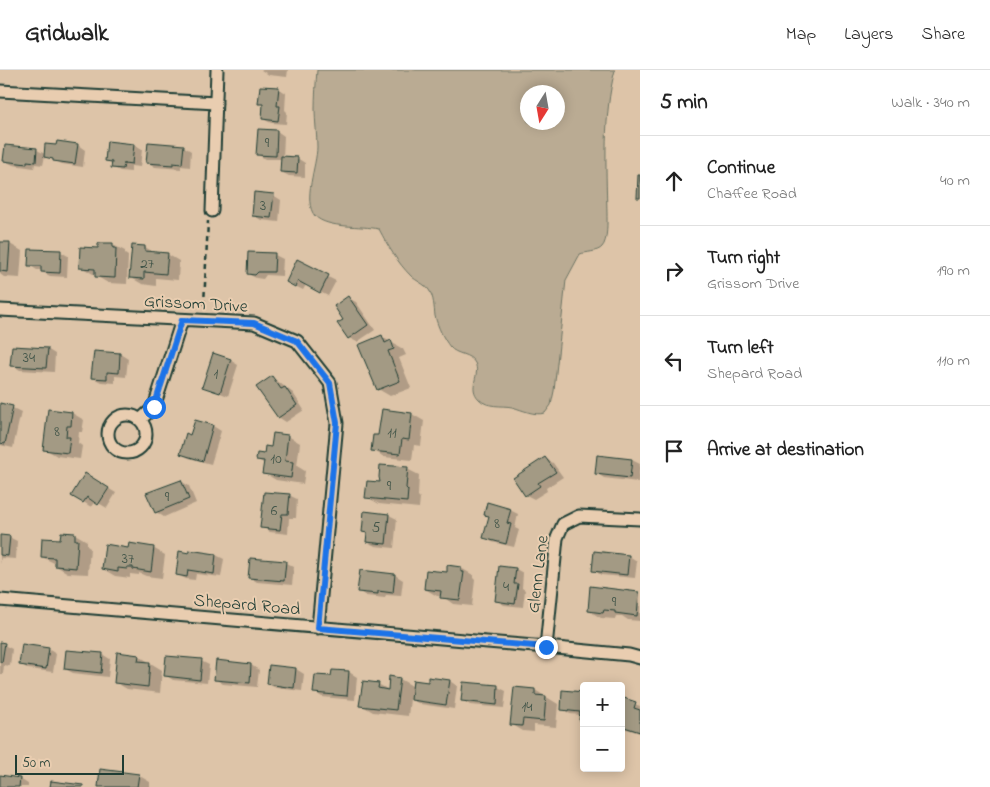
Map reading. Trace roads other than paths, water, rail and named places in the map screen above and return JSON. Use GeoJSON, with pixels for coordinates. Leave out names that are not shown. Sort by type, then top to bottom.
{"type":"FeatureCollection","features":[{"type":"Feature","properties":{"kind":"street"},"geometry":{"type":"LineString","coordinates":[[212,211],[217,70]]}},
{"type":"Feature","properties":{"kind":"street"},"geometry":{"type":"LineString","coordinates":[[0,91],[216,103]]}},
{"type":"Feature","properties":{"kind":"street","name":"Grissom Drive"},"geometry":{"type":"LineString","coordinates":[[0,310],[254,323],[297,341],[330,383],[337,423],[318,628]]}},
{"type":"Feature","properties":{"kind":"street"},"geometry":{"type":"LineString","coordinates":[[140,420],[154,407],[182,320]]}},
{"type":"Feature","properties":{"kind":"street","name":"Glenn Lane"},"geometry":{"type":"LineString","coordinates":[[546,647],[557,538],[562,524],[580,516],[640,519]]}},
{"type":"Feature","properties":{"kind":"street","name":"Shepard Road"},"geometry":{"type":"LineString","coordinates":[[0,600],[546,647],[629,655],[640,658]]}}]}
